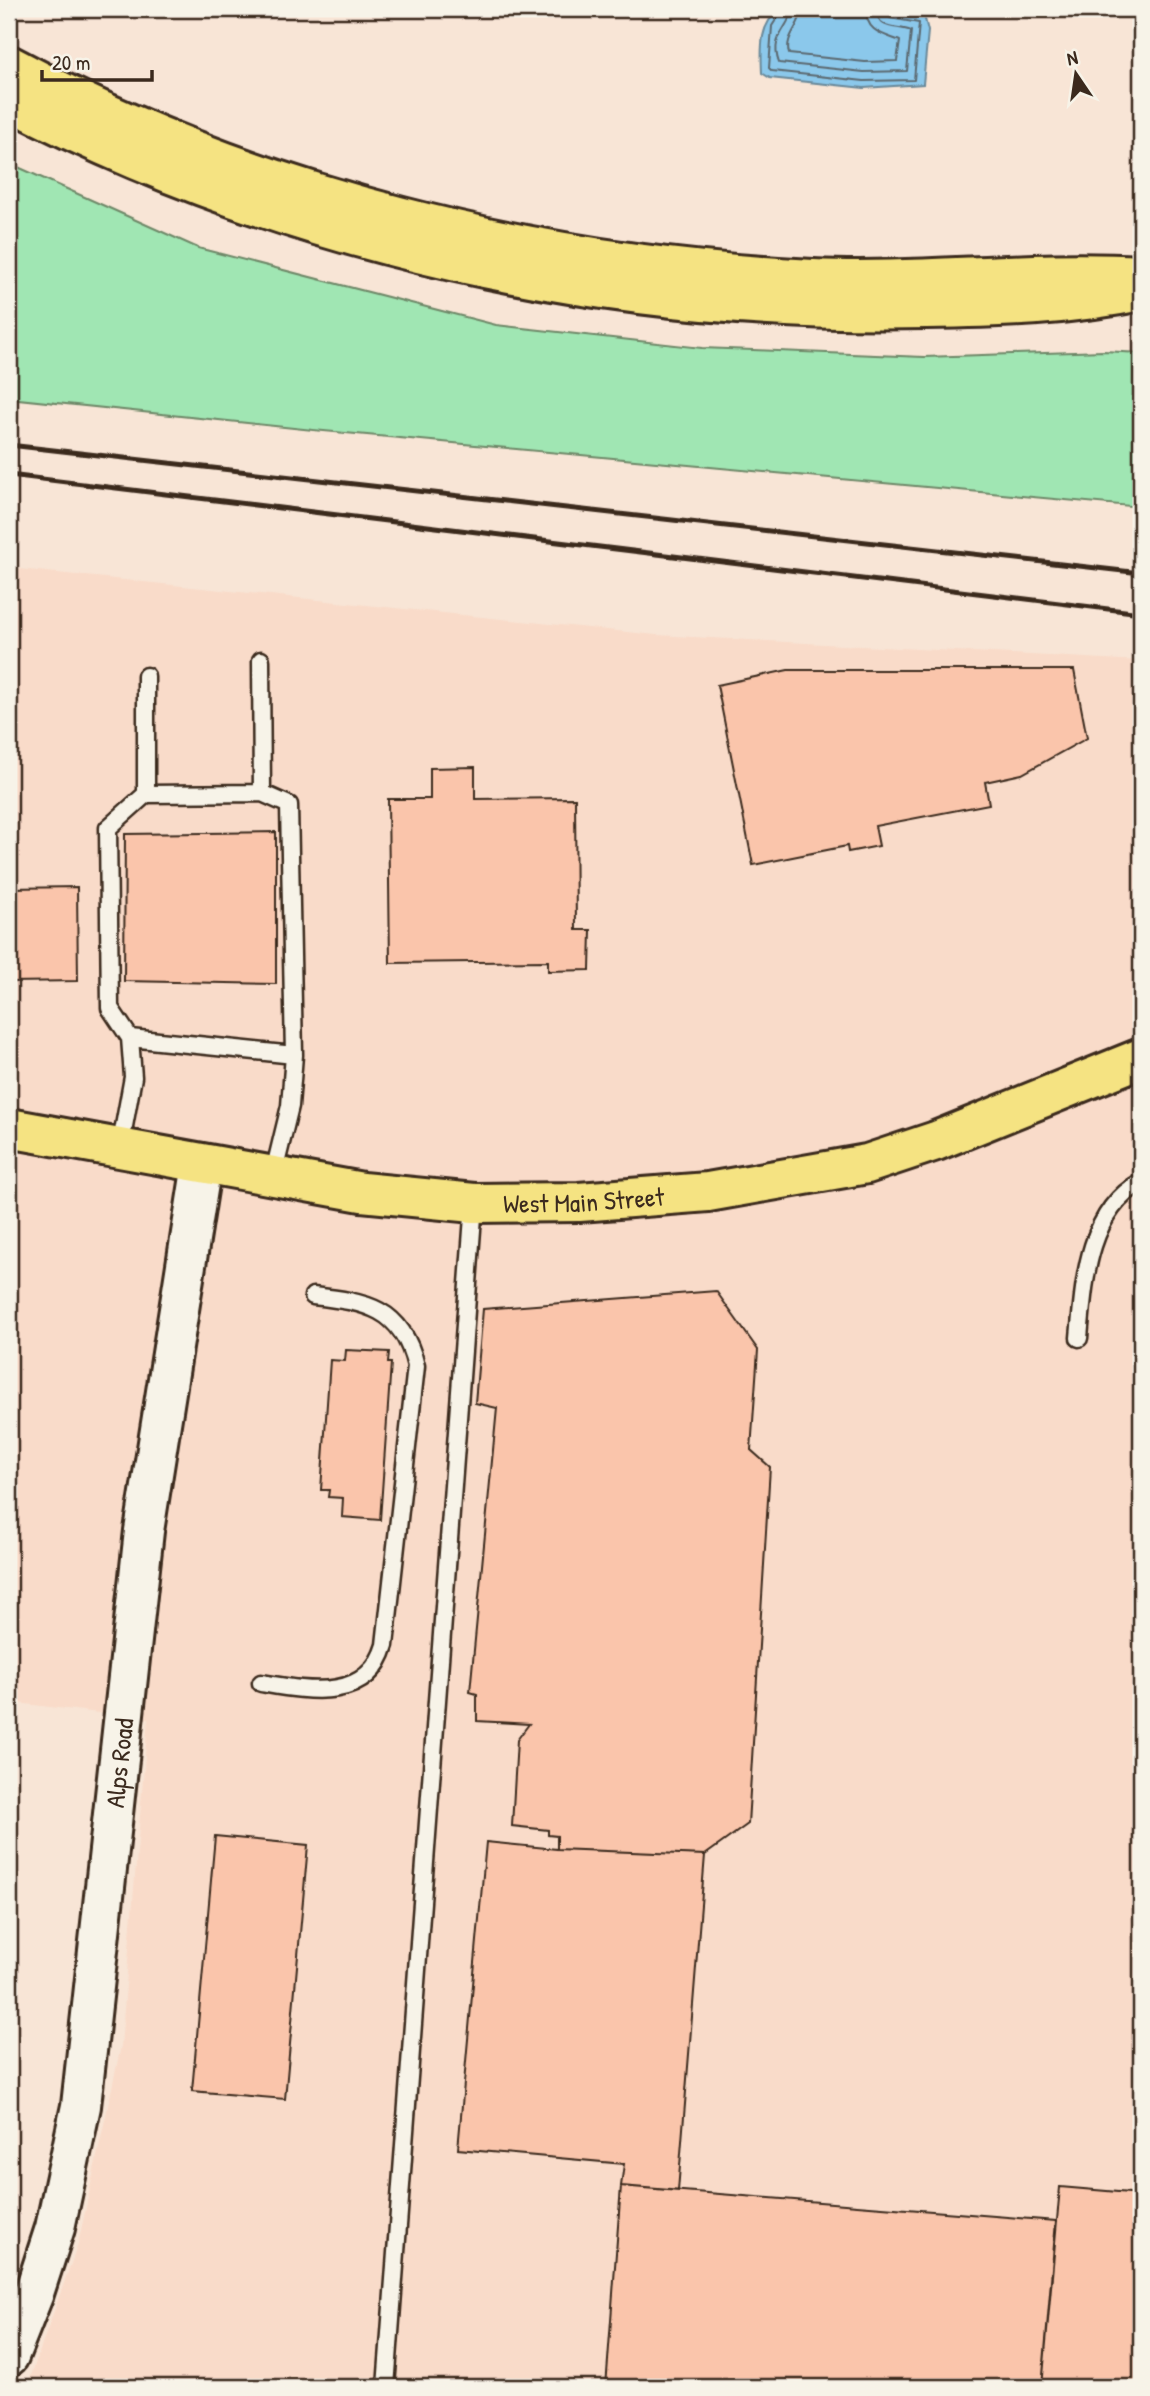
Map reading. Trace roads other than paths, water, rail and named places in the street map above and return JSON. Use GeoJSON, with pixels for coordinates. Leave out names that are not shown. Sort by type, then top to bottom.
{"type":"FeatureCollection","features":[{"type":"Feature","properties":{"kind":"main road"},"geometry":{"type":"LineString","coordinates":[[9,65],[93,106],[243,167],[400,216],[563,252],[716,272],[815,279],[892,280],[1062,273],[1141,275]]}},
{"type":"Feature","properties":{"kind":"main road"},"geometry":{"type":"LineString","coordinates":[[9,100],[83,135],[235,197],[392,245],[478,266],[564,282],[729,304],[814,310],[963,309],[1062,304],[1141,291]]}},
{"type":"Feature","properties":{"kind":"main road","name":"West Main Street"},"geometry":{"type":"LineString","coordinates":[[9,1128],[362,1192],[474,1203],[579,1202],[708,1192],[867,1164],[948,1136],[1141,1058]]}},
{"type":"Feature","properties":{"kind":"street","name":"Alps Road"},"geometry":{"type":"LineString","coordinates":[[9,2356],[34,2293],[55,2228],[81,2106],[144,1531],[202,1164]]}},
{"type":"Feature","properties":{"kind":"lane"},"geometry":{"type":"LineString","coordinates":[[261,660],[262,793]]}},
{"type":"Feature","properties":{"kind":"lane"},"geometry":{"type":"LineString","coordinates":[[146,677],[146,794]]}},
{"type":"Feature","properties":{"kind":"lane"},"geometry":{"type":"LineString","coordinates":[[120,1149],[133,1077],[130,1038],[110,1008],[108,828],[146,794],[262,793],[289,805],[295,1055],[290,1106],[273,1176]]}},
{"type":"Feature","properties":{"kind":"lane"},"geometry":{"type":"LineString","coordinates":[[130,1038],[295,1055]]}},
{"type":"Feature","properties":{"kind":"lane"},"geometry":{"type":"LineString","coordinates":[[1079,1338],[1083,1292],[1093,1247],[1106,1213],[1125,1191],[1141,1182]]}},
{"type":"Feature","properties":{"kind":"lane"},"geometry":{"type":"LineString","coordinates":[[386,2387],[474,1203]]}},
{"type":"Feature","properties":{"kind":"lane"},"geometry":{"type":"LineString","coordinates":[[261,1683],[307,1691],[335,1691],[365,1679],[381,1659],[385,1645],[416,1366],[410,1340],[392,1320],[363,1304],[313,1296]]}},
{"type":"Feature","properties":{"kind":"water"},"geometry":{"type":"Polygon","coordinates":[[[780,9],[856,9],[924,15],[928,31],[923,84],[864,88],[770,78],[762,73],[763,38],[768,22],[780,9]]]}},
{"type":"Feature","properties":{"kind":"railway"},"geometry":{"type":"LineString","coordinates":[[9,445],[1141,573]]}},
{"type":"Feature","properties":{"kind":"railway"},"geometry":{"type":"LineString","coordinates":[[9,475],[1141,613]]}}]}
